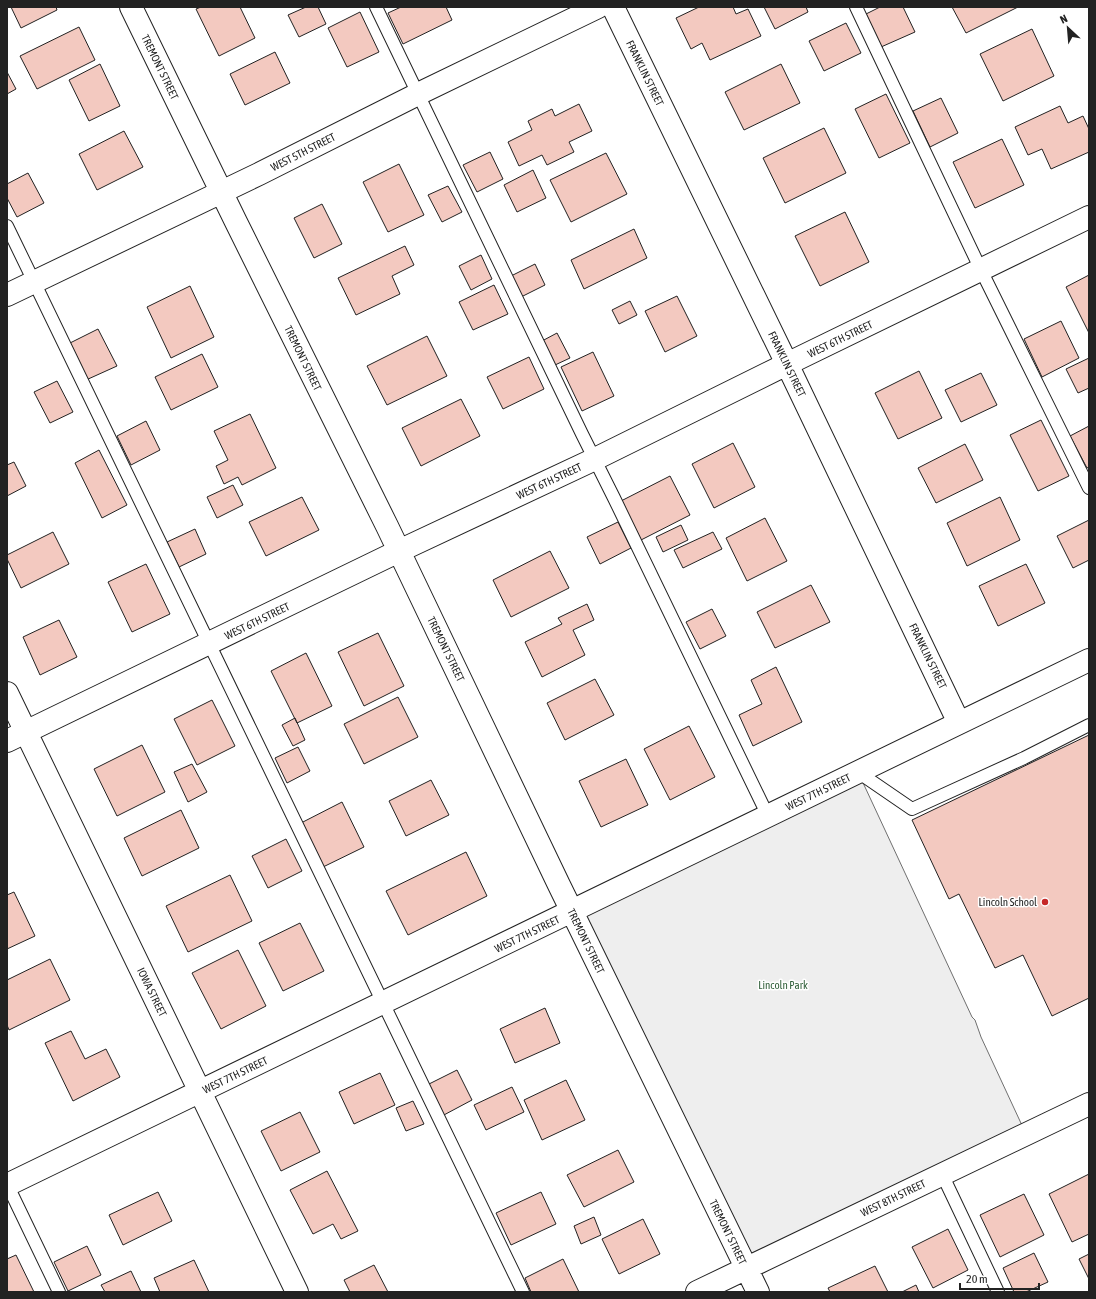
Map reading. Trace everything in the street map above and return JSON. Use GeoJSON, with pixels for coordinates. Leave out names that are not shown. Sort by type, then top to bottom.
{"type":"FeatureCollection","features":[{"type":"Feature","properties":{"kind":"street","name":"TREMONT STREET"},"geometry":{"type":"LineString","coordinates":[[130,7],[399,552],[572,912],[758,1292]]}},
{"type":"Feature","properties":{"kind":"street","name":"WEST 5TH STREET"},"geometry":{"type":"LineString","coordinates":[[7,295],[259,174],[418,94],[598,7]]}},
{"type":"Feature","properties":{"kind":"street","name":"FRANKLIN STREET"},"geometry":{"type":"LineString","coordinates":[[613,7],[787,364],[959,723]]}},
{"type":"Feature","properties":{"kind":"street","name":"WEST 6TH STREET"},"geometry":{"type":"LineString","coordinates":[[17,737],[595,459],[1089,217]]}},
{"type":"Feature","properties":{"kind":"street","name":"WEST 7TH STREET"},"geometry":{"type":"LineString","coordinates":[[7,1185],[1089,660]]}},
{"type":"Feature","properties":{"kind":"street","name":"IOWA STREET"},"geometry":{"type":"LineString","coordinates":[[7,693],[17,737],[200,1092],[297,1292]]}},
{"type":"Feature","properties":{"kind":"street","name":"WEST 8TH STREET"},"geometry":{"type":"LineString","coordinates":[[697,1292],[1089,1104]]}},
{"type":"Feature","properties":{"kind":"lane"},"geometry":{"type":"LineString","coordinates":[[376,7],[768,816]]}},
{"type":"Feature","properties":{"kind":"lane"},"geometry":{"type":"LineString","coordinates":[[856,7],[981,270],[1089,488]]}},
{"type":"Feature","properties":{"kind":"lane"},"geometry":{"type":"LineString","coordinates":[[7,226],[523,1292]]}},
{"type":"Feature","properties":{"kind":"lane"},"geometry":{"type":"LineString","coordinates":[[858,772],[912,809],[1024,758],[1089,725]]}},
{"type":"Feature","properties":{"kind":"lane"},"geometry":{"type":"LineString","coordinates":[[942,1174],[998,1292]]}},
{"type":"Feature","properties":{"kind":"lane"},"geometry":{"type":"LineString","coordinates":[[7,1185],[60,1292]]}},
{"type":"Feature","properties":{"kind":"green space","name":"Lincoln Park"},"geometry":{"type":"Polygon","coordinates":[[[858,772],[972,1017],[975,1020],[981,1037],[1026,1134],[746,1269],[572,911],[858,772]]]}},
{"type":"Feature","properties":{"kind":"building"},"geometry":{"type":"Polygon","coordinates":[[[11,7],[56,7],[57,10],[21,28],[11,7]]]}},
{"type":"Feature","properties":{"kind":"building"},"geometry":{"type":"Polygon","coordinates":[[[201,7],[240,7],[255,38],[219,56],[196,9],[201,7]]]}},
{"type":"Feature","properties":{"kind":"building"},"geometry":{"type":"Polygon","coordinates":[[[306,7],[318,7],[326,24],[299,37],[288,15],[306,7]]]}},
{"type":"Feature","properties":{"kind":"building"},"geometry":{"type":"Polygon","coordinates":[[[401,7],[446,7],[452,20],[403,44],[388,13],[401,7]]]}},
{"type":"Feature","properties":{"kind":"building"},"geometry":{"type":"Polygon","coordinates":[[[699,7],[733,7],[736,14],[748,9],[761,36],[710,60],[702,43],[691,49],[676,18],[699,7]]]}},
{"type":"Feature","properties":{"kind":"building"},"geometry":{"type":"Polygon","coordinates":[[[764,7],[806,7],[808,12],[775,29],[764,7]]]}},
{"type":"Feature","properties":{"kind":"building"},"geometry":{"type":"Polygon","coordinates":[[[880,7],[903,7],[915,32],[881,47],[866,14],[880,7]]]}},
{"type":"Feature","properties":{"kind":"building"},"geometry":{"type":"Polygon","coordinates":[[[952,7],[1018,7],[966,33],[952,7]]]}},
{"type":"Feature","properties":{"kind":"building"},"geometry":{"type":"Polygon","coordinates":[[[360,12],[379,52],[347,67],[328,28],[360,12]]]}},
{"type":"Feature","properties":{"kind":"building"},"geometry":{"type":"Polygon","coordinates":[[[846,23],[861,53],[824,71],[809,41],[846,23]]]}},
{"type":"Feature","properties":{"kind":"building"},"geometry":{"type":"Polygon","coordinates":[[[79,27],[95,60],[37,89],[20,56],[79,27]]]}},
{"type":"Feature","properties":{"kind":"building"},"geometry":{"type":"Polygon","coordinates":[[[1032,29],[1054,76],[1003,101],[980,54],[1032,29]]]}},
{"type":"Feature","properties":{"kind":"building"},"geometry":{"type":"Polygon","coordinates":[[[275,52],[290,83],[245,105],[230,74],[275,52]]]}},
{"type":"Feature","properties":{"kind":"building"},"geometry":{"type":"Polygon","coordinates":[[[100,64],[120,106],[89,121],[69,80],[100,64]]]}},
{"type":"Feature","properties":{"kind":"building"},"geometry":{"type":"Polygon","coordinates":[[[781,64],[800,103],[744,130],[725,92],[781,64]]]}},
{"type":"Feature","properties":{"kind":"building"},"geometry":{"type":"Polygon","coordinates":[[[7,72],[16,89],[7,94],[7,72]]]}},
{"type":"Feature","properties":{"kind":"building"},"geometry":{"type":"Polygon","coordinates":[[[886,94],[910,143],[879,158],[855,109],[886,94]]]}},
{"type":"Feature","properties":{"kind":"building"},"geometry":{"type":"Polygon","coordinates":[[[941,98],[958,133],[930,147],[913,111],[941,98]]]}},
{"type":"Feature","properties":{"kind":"building"},"geometry":{"type":"Polygon","coordinates":[[[579,104],[592,131],[569,142],[574,152],[547,165],[542,155],[519,166],[508,142],[532,130],[528,121],[552,109],[555,116],[579,104]]]}},
{"type":"Feature","properties":{"kind":"building"},"geometry":{"type":"Polygon","coordinates":[[[1060,106],[1068,123],[1083,116],[1089,129],[1089,152],[1051,169],[1042,149],[1028,155],[1015,127],[1060,106]]]}},
{"type":"Feature","properties":{"kind":"building"},"geometry":{"type":"Polygon","coordinates":[[[824,128],[846,173],[785,203],[763,158],[824,128]]]}},
{"type":"Feature","properties":{"kind":"building"},"geometry":{"type":"Polygon","coordinates":[[[124,131],[143,167],[97,190],[79,154],[124,131]]]}},
{"type":"Feature","properties":{"kind":"building"},"geometry":{"type":"Polygon","coordinates":[[[1002,139],[1024,185],[975,208],[953,162],[1002,139]]]}},
{"type":"Feature","properties":{"kind":"building"},"geometry":{"type":"Polygon","coordinates":[[[490,152],[503,179],[477,192],[463,165],[490,152]]]}},
{"type":"Feature","properties":{"kind":"building"},"geometry":{"type":"Polygon","coordinates":[[[606,153],[627,194],[571,222],[550,180],[606,153]]]}},
{"type":"Feature","properties":{"kind":"building"},"geometry":{"type":"Polygon","coordinates":[[[399,164],[424,215],[388,232],[363,182],[399,164]]]}},
{"type":"Feature","properties":{"kind":"building"},"geometry":{"type":"Polygon","coordinates":[[[533,170],[546,198],[517,212],[504,185],[533,170]]]}},
{"type":"Feature","properties":{"kind":"building"},"geometry":{"type":"Polygon","coordinates":[[[28,173],[44,203],[17,217],[7,198],[7,184],[28,173]]]}},
{"type":"Feature","properties":{"kind":"building"},"geometry":{"type":"Polygon","coordinates":[[[448,186],[462,212],[442,222],[428,195],[448,186]]]}},
{"type":"Feature","properties":{"kind":"building"},"geometry":{"type":"Polygon","coordinates":[[[322,204],[342,244],[314,258],[294,218],[322,204]]]}},
{"type":"Feature","properties":{"kind":"building"},"geometry":{"type":"Polygon","coordinates":[[[845,212],[869,262],[820,286],[795,236],[845,212]]]}},
{"type":"Feature","properties":{"kind":"building"},"geometry":{"type":"Polygon","coordinates":[[[634,229],[647,258],[584,289],[571,260],[634,229]]]}},
{"type":"Feature","properties":{"kind":"building"},"geometry":{"type":"Polygon","coordinates":[[[405,246],[414,265],[392,276],[400,294],[356,315],[338,278],[405,246]]]}},
{"type":"Feature","properties":{"kind":"building"},"geometry":{"type":"Polygon","coordinates":[[[481,255],[492,279],[471,290],[459,266],[481,255]]]}},
{"type":"Feature","properties":{"kind":"building"},"geometry":{"type":"Polygon","coordinates":[[[535,264],[545,285],[521,297],[511,276],[535,264]]]}},
{"type":"Feature","properties":{"kind":"building"},"geometry":{"type":"Polygon","coordinates":[[[1089,275],[1089,333],[1066,287],[1089,275]]]}},
{"type":"Feature","properties":{"kind":"building"},"geometry":{"type":"Polygon","coordinates":[[[494,285],[508,314],[473,330],[459,302],[494,285]]]}},
{"type":"Feature","properties":{"kind":"building"},"geometry":{"type":"Polygon","coordinates":[[[190,286],[214,337],[171,358],[147,307],[190,286]]]}},
{"type":"Feature","properties":{"kind":"building"},"geometry":{"type":"Polygon","coordinates":[[[677,296],[697,336],[665,352],[645,311],[677,296]]]}},
{"type":"Feature","properties":{"kind":"building"},"geometry":{"type":"Polygon","coordinates":[[[630,301],[637,315],[619,324],[612,310],[630,301]]]}},
{"type":"Feature","properties":{"kind":"building"},"geometry":{"type":"Polygon","coordinates":[[[1061,321],[1079,358],[1042,377],[1024,339],[1061,321]]]}},
{"type":"Feature","properties":{"kind":"building"},"geometry":{"type":"Polygon","coordinates":[[[98,329],[117,366],[86,380],[68,344],[98,329]]]}},
{"type":"Feature","properties":{"kind":"building"},"geometry":{"type":"Polygon","coordinates":[[[557,333],[570,358],[555,365],[542,341],[557,333]]]}},
{"type":"Feature","properties":{"kind":"building"},"geometry":{"type":"Polygon","coordinates":[[[427,336],[447,376],[387,405],[367,366],[427,336]]]}},
{"type":"Feature","properties":{"kind":"building"},"geometry":{"type":"Polygon","coordinates":[[[593,352],[614,396],[582,411],[561,367],[593,352]]]}},
{"type":"Feature","properties":{"kind":"building"},"geometry":{"type":"Polygon","coordinates":[[[202,354],[218,387],[171,410],[155,377],[202,354]]]}},
{"type":"Feature","properties":{"kind":"building"},"geometry":{"type":"Polygon","coordinates":[[[529,357],[544,389],[503,409],[487,377],[529,357]]]}},
{"type":"Feature","properties":{"kind":"building"},"geometry":{"type":"Polygon","coordinates":[[[1089,358],[1089,388],[1078,393],[1066,369],[1089,358]]]}},
{"type":"Feature","properties":{"kind":"building"},"geometry":{"type":"Polygon","coordinates":[[[919,371],[942,418],[898,439],[875,393],[919,371]]]}},
{"type":"Feature","properties":{"kind":"building"},"geometry":{"type":"Polygon","coordinates":[[[981,373],[997,405],[961,422],[945,390],[981,373]]]}},
{"type":"Feature","properties":{"kind":"building"},"geometry":{"type":"Polygon","coordinates":[[[57,381],[73,412],[50,423],[34,392],[57,381]]]}},
{"type":"Feature","properties":{"kind":"building"},"geometry":{"type":"Polygon","coordinates":[[[461,399],[480,436],[421,466],[402,428],[461,399]]]}},
{"type":"Feature","properties":{"kind":"building"},"geometry":{"type":"Polygon","coordinates":[[[250,414],[276,468],[242,485],[238,477],[224,484],[216,466],[228,460],[214,431],[250,414]]]}},
{"type":"Feature","properties":{"kind":"building"},"geometry":{"type":"Polygon","coordinates":[[[1041,420],[1069,476],[1038,491],[1010,435],[1041,420]]]}},
{"type":"Feature","properties":{"kind":"building"},"geometry":{"type":"Polygon","coordinates":[[[146,421],[160,450],[131,465],[117,436],[146,421]]]}},
{"type":"Feature","properties":{"kind":"building"},"geometry":{"type":"Polygon","coordinates":[[[1089,426],[1089,467],[1087,468],[1070,436],[1089,426]]]}},
{"type":"Feature","properties":{"kind":"building"},"geometry":{"type":"Polygon","coordinates":[[[733,443],[755,487],[714,508],[692,464],[733,443]]]}},
{"type":"Feature","properties":{"kind":"building"},"geometry":{"type":"Polygon","coordinates":[[[965,444],[983,480],[936,503],[918,468],[965,444]]]}},
{"type":"Feature","properties":{"kind":"building"},"geometry":{"type":"Polygon","coordinates":[[[99,450],[127,505],[102,518],[75,463],[99,450]]]}},
{"type":"Feature","properties":{"kind":"building"},"geometry":{"type":"Polygon","coordinates":[[[14,462],[26,486],[7,496],[7,465],[14,462]]]}},
{"type":"Feature","properties":{"kind":"building"},"geometry":{"type":"Polygon","coordinates":[[[670,476],[690,515],[641,540],[621,501],[670,476]]]}},
{"type":"Feature","properties":{"kind":"building"},"geometry":{"type":"Polygon","coordinates":[[[233,485],[243,505],[217,518],[207,497],[233,485]]]}},
{"type":"Feature","properties":{"kind":"building"},"geometry":{"type":"Polygon","coordinates":[[[302,497],[319,530],[266,556],[249,522],[302,497]]]}},
{"type":"Feature","properties":{"kind":"building"},"geometry":{"type":"Polygon","coordinates":[[[1000,497],[1020,540],[967,566],[947,523],[1000,497]]]}},
{"type":"Feature","properties":{"kind":"building"},"geometry":{"type":"Polygon","coordinates":[[[765,518],[787,561],[747,581],[726,538],[765,518]]]}},
{"type":"Feature","properties":{"kind":"building"},"geometry":{"type":"Polygon","coordinates":[[[1089,520],[1089,560],[1073,568],[1057,536],[1089,520]]]}},
{"type":"Feature","properties":{"kind":"building"},"geometry":{"type":"Polygon","coordinates":[[[618,522],[631,548],[600,564],[587,537],[618,522]]]}},
{"type":"Feature","properties":{"kind":"building"},"geometry":{"type":"Polygon","coordinates":[[[681,525],[688,540],[663,552],[656,537],[681,525]]]}},
{"type":"Feature","properties":{"kind":"building"},"geometry":{"type":"Polygon","coordinates":[[[195,529],[206,554],[179,567],[167,542],[195,529]]]}},
{"type":"Feature","properties":{"kind":"building"},"geometry":{"type":"Polygon","coordinates":[[[53,532],[69,564],[21,588],[7,559],[7,555],[53,532]]]}},
{"type":"Feature","properties":{"kind":"building"},"geometry":{"type":"Polygon","coordinates":[[[713,532],[722,549],[683,568],[674,550],[713,532]]]}},
{"type":"Feature","properties":{"kind":"building"},"geometry":{"type":"Polygon","coordinates":[[[550,551],[569,588],[511,617],[493,580],[550,551]]]}},
{"type":"Feature","properties":{"kind":"building"},"geometry":{"type":"Polygon","coordinates":[[[146,564],[170,614],[132,632],[108,582],[146,564]]]}},
{"type":"Feature","properties":{"kind":"building"},"geometry":{"type":"Polygon","coordinates":[[[1026,564],[1045,603],[998,626],[979,586],[1026,564]]]}},
{"type":"Feature","properties":{"kind":"building"},"geometry":{"type":"Polygon","coordinates":[[[811,585],[830,622],[775,648],[757,612],[811,585]]]}},
{"type":"Feature","properties":{"kind":"building"},"geometry":{"type":"Polygon","coordinates":[[[587,604],[594,620],[573,630],[585,655],[542,677],[525,642],[562,624],[558,618],[587,604]]]}},
{"type":"Feature","properties":{"kind":"building"},"geometry":{"type":"Polygon","coordinates":[[[712,609],[726,636],[700,649],[686,622],[712,609]]]}},
{"type":"Feature","properties":{"kind":"building"},"geometry":{"type":"Polygon","coordinates":[[[59,620],[77,657],[40,675],[23,637],[59,620]]]}},
{"type":"Feature","properties":{"kind":"building"},"geometry":{"type":"Polygon","coordinates":[[[378,633],[404,686],[364,706],[338,652],[378,633]]]}},
{"type":"Feature","properties":{"kind":"building"},"geometry":{"type":"Polygon","coordinates":[[[306,653],[332,706],[297,723],[271,671],[306,653]]]}},
{"type":"Feature","properties":{"kind":"building"},"geometry":{"type":"Polygon","coordinates":[[[776,667],[802,722],[753,746],[739,715],[762,704],[751,680],[776,667]]]}},
{"type":"Feature","properties":{"kind":"building"},"geometry":{"type":"Polygon","coordinates":[[[595,679],[614,715],[565,740],[547,703],[595,679]]]}},
{"type":"Feature","properties":{"kind":"building"},"geometry":{"type":"Polygon","coordinates":[[[398,697],[418,737],[364,764],[344,724],[398,697]]]}},
{"type":"Feature","properties":{"kind":"building"},"geometry":{"type":"Polygon","coordinates":[[[212,700],[235,746],[197,765],[174,719],[212,700]]]}},
{"type":"Feature","properties":{"kind":"building"},"geometry":{"type":"Polygon","coordinates":[[[295,718],[305,740],[293,746],[282,725],[295,718]]]}},
{"type":"Feature","properties":{"kind":"building"},"geometry":{"type":"Polygon","coordinates":[[[689,726],[715,777],[670,800],[644,749],[689,726]]]}},
{"type":"Feature","properties":{"kind":"building"},"geometry":{"type":"Polygon","coordinates":[[[1089,735],[1089,998],[1052,1016],[1023,955],[995,968],[959,894],[949,899],[912,820],[1089,735]]]}},
{"type":"Feature","properties":{"kind":"building"},"geometry":{"type":"Polygon","coordinates":[[[142,745],[165,792],[117,816],[94,769],[142,745]]]}},
{"type":"Feature","properties":{"kind":"building"},"geometry":{"type":"Polygon","coordinates":[[[298,747],[310,771],[287,783],[275,758],[298,747]]]}},
{"type":"Feature","properties":{"kind":"building"},"geometry":{"type":"Polygon","coordinates":[[[626,759],[648,805],[601,827],[579,781],[626,759]]]}},
{"type":"Feature","properties":{"kind":"building"},"geometry":{"type":"Polygon","coordinates":[[[192,764],[207,792],[188,802],[174,772],[192,764]]]}},
{"type":"Feature","properties":{"kind":"building"},"geometry":{"type":"Polygon","coordinates":[[[431,780],[449,815],[406,836],[389,801],[431,780]]]}},
{"type":"Feature","properties":{"kind":"building"},"geometry":{"type":"Polygon","coordinates":[[[342,802],[364,847],[323,867],[301,823],[342,802]]]}},
{"type":"Feature","properties":{"kind":"building"},"geometry":{"type":"Polygon","coordinates":[[[181,810],[199,848],[142,876],[124,838],[181,810]]]}},
{"type":"Feature","properties":{"kind":"building"},"geometry":{"type":"Polygon","coordinates":[[[286,839],[302,871],[268,888],[252,856],[286,839]]]}},
{"type":"Feature","properties":{"kind":"building"},"geometry":{"type":"Polygon","coordinates":[[[466,852],[487,896],[408,935],[386,891],[466,852]]]}},
{"type":"Feature","properties":{"kind":"building"},"geometry":{"type":"Polygon","coordinates":[[[230,875],[252,921],[188,952],[166,906],[230,875]]]}},
{"type":"Feature","properties":{"kind":"building"},"geometry":{"type":"Polygon","coordinates":[[[14,892],[35,936],[7,949],[7,895],[14,892]]]}},
{"type":"Feature","properties":{"kind":"building"},"geometry":{"type":"Polygon","coordinates":[[[300,923],[324,971],[283,991],[259,943],[300,923]]]}},
{"type":"Feature","properties":{"kind":"building"},"geometry":{"type":"Polygon","coordinates":[[[238,950],[266,1006],[221,1029],[192,973],[238,950]]]}},
{"type":"Feature","properties":{"kind":"building"},"geometry":{"type":"Polygon","coordinates":[[[50,959],[70,1000],[9,1030],[7,1025],[7,980],[50,959]]]}},
{"type":"Feature","properties":{"kind":"building"},"geometry":{"type":"Polygon","coordinates":[[[545,1008],[560,1043],[515,1063],[500,1029],[545,1008]]]}},
{"type":"Feature","properties":{"kind":"building"},"geometry":{"type":"Polygon","coordinates":[[[71,1031],[85,1059],[106,1049],[120,1077],[73,1101],[45,1043],[71,1031]]]}},
{"type":"Feature","properties":{"kind":"building"},"geometry":{"type":"Polygon","coordinates":[[[457,1070],[472,1100],[442,1116],[427,1085],[457,1070]]]}},
{"type":"Feature","properties":{"kind":"building"},"geometry":{"type":"Polygon","coordinates":[[[380,1073],[395,1105],[354,1124],[339,1092],[380,1073]]]}},
{"type":"Feature","properties":{"kind":"building"},"geometry":{"type":"Polygon","coordinates":[[[566,1080],[585,1120],[542,1140],[524,1100],[566,1080]]]}},
{"type":"Feature","properties":{"kind":"building"},"geometry":{"type":"Polygon","coordinates":[[[512,1087],[524,1112],[486,1130],[474,1105],[512,1087]]]}},
{"type":"Feature","properties":{"kind":"building"},"geometry":{"type":"Polygon","coordinates":[[[413,1101],[424,1124],[406,1131],[396,1108],[413,1101]]]}},
{"type":"Feature","properties":{"kind":"building"},"geometry":{"type":"Polygon","coordinates":[[[300,1112],[320,1152],[281,1171],[261,1131],[300,1112]]]}},
{"type":"Feature","properties":{"kind":"building"},"geometry":{"type":"Polygon","coordinates":[[[618,1150],[634,1182],[584,1207],[567,1175],[618,1150]]]}},
{"type":"Feature","properties":{"kind":"building"},"geometry":{"type":"Polygon","coordinates":[[[327,1171],[358,1231],[341,1239],[333,1224],[313,1234],[290,1190],[327,1171]]]}},
{"type":"Feature","properties":{"kind":"building"},"geometry":{"type":"Polygon","coordinates":[[[1089,1174],[1089,1234],[1072,1242],[1049,1194],[1089,1174]]]}},
{"type":"Feature","properties":{"kind":"building"},"geometry":{"type":"Polygon","coordinates":[[[158,1192],[172,1221],[123,1245],[109,1215],[158,1192]]]}},
{"type":"Feature","properties":{"kind":"building"},"geometry":{"type":"Polygon","coordinates":[[[541,1192],[556,1224],[511,1245],[496,1213],[541,1192]]]}},
{"type":"Feature","properties":{"kind":"building"},"geometry":{"type":"Polygon","coordinates":[[[1024,1194],[1044,1235],[1000,1257],[980,1215],[1024,1194]]]}},
{"type":"Feature","properties":{"kind":"building"},"geometry":{"type":"Polygon","coordinates":[[[594,1217],[601,1235],[581,1244],[574,1226],[594,1217]]]}},
{"type":"Feature","properties":{"kind":"building"},"geometry":{"type":"Polygon","coordinates":[[[643,1219],[660,1254],[619,1274],[602,1239],[643,1219]]]}},
{"type":"Feature","properties":{"kind":"building"},"geometry":{"type":"Polygon","coordinates":[[[948,1229],[968,1270],[933,1288],[912,1247],[948,1229]]]}},
{"type":"Feature","properties":{"kind":"building"},"geometry":{"type":"Polygon","coordinates":[[[87,1246],[101,1275],[68,1291],[54,1262],[87,1246]]]}},
{"type":"Feature","properties":{"kind":"building"},"geometry":{"type":"Polygon","coordinates":[[[1034,1253],[1048,1282],[1026,1292],[1014,1292],[1003,1268],[1034,1253]]]}},
{"type":"Feature","properties":{"kind":"building"},"geometry":{"type":"Polygon","coordinates":[[[1089,1254],[1089,1279],[1079,1259],[1089,1254]]]}},
{"type":"Feature","properties":{"kind":"building"},"geometry":{"type":"Polygon","coordinates":[[[16,1255],[34,1292],[7,1292],[7,1259],[16,1255]]]}},
{"type":"Feature","properties":{"kind":"building"},"geometry":{"type":"Polygon","coordinates":[[[563,1259],[579,1292],[531,1292],[525,1278],[563,1259]]]}},
{"type":"Feature","properties":{"kind":"building"},"geometry":{"type":"Polygon","coordinates":[[[194,1260],[209,1292],[160,1292],[154,1278],[194,1260]]]}},
{"type":"Feature","properties":{"kind":"building"},"geometry":{"type":"Polygon","coordinates":[[[374,1265],[388,1292],[350,1292],[344,1280],[374,1265]]]}},
{"type":"Feature","properties":{"kind":"building"},"geometry":{"type":"Polygon","coordinates":[[[875,1266],[888,1292],[830,1292],[828,1288],[875,1266]]]}},
{"type":"Feature","properties":{"kind":"building"},"geometry":{"type":"Polygon","coordinates":[[[131,1271],[141,1292],[105,1292],[101,1285],[131,1271]]]}},
{"type":"Feature","properties":{"kind":"building"},"geometry":{"type":"Polygon","coordinates":[[[916,1285],[919,1292],[902,1292],[916,1285]]]}},
{"type":"Feature","properties":{"kind":"place","name":"Lincoln School"},"geometry":{"type":"Point","coordinates":[1045,902]}}]}
